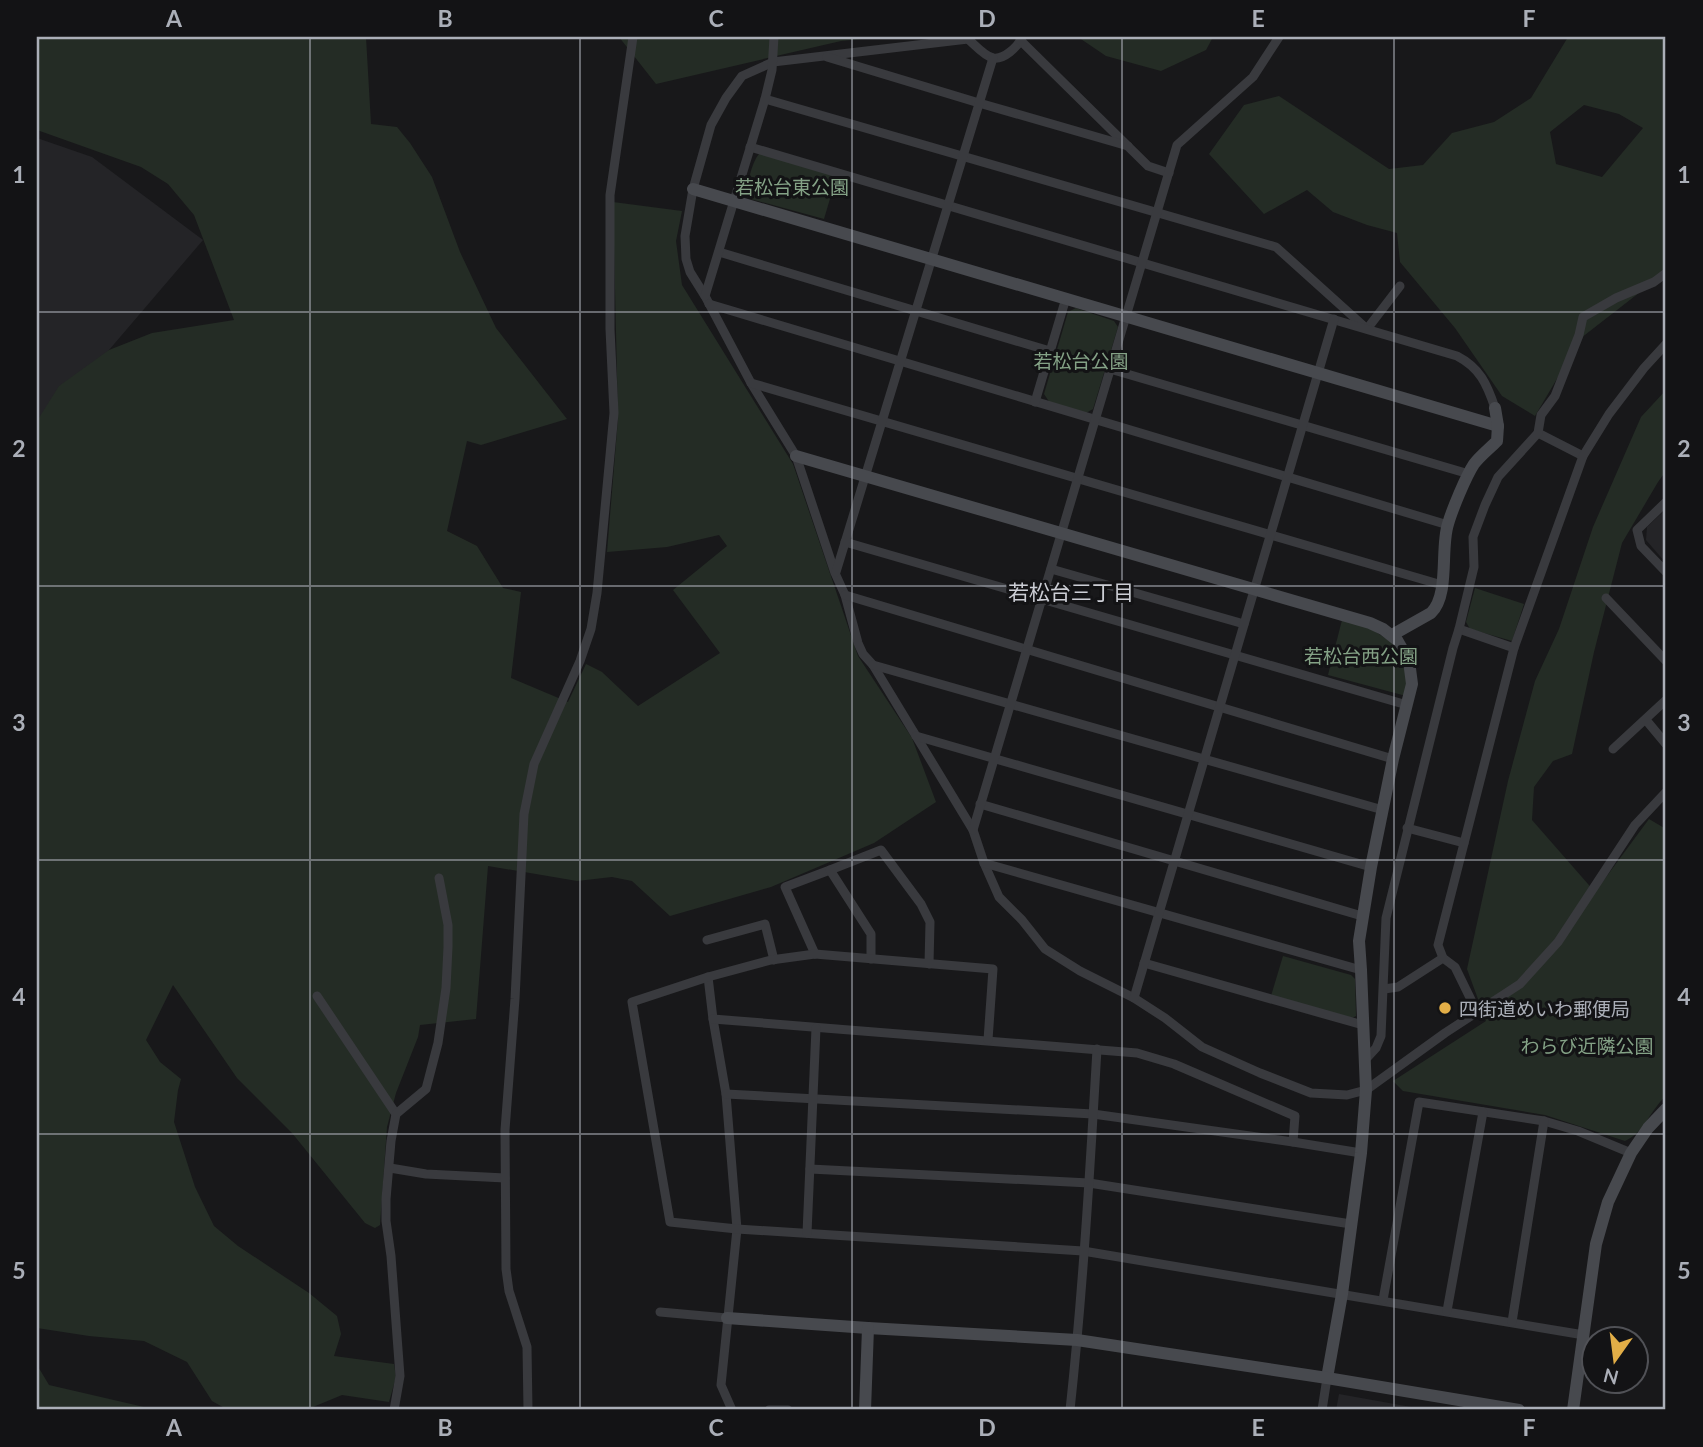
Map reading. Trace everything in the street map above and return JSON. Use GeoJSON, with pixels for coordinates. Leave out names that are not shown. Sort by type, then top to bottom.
{"type":"FeatureCollection","features":[{"type":"Feature","properties":{"kind":"street"},"geometry":{"type":"LineString","coordinates":[[528,1410],[527,1347],[509,1291],[506,1269],[505,1178],[505,1130],[516,985],[524,814],[534,764],[580,661],[591,629],[597,593],[614,413],[610,329],[610,195],[633,37]]}},
{"type":"Feature","properties":{"kind":"street"},"geometry":{"type":"LineString","coordinates":[[707,300],[765,99],[773,62],[774,37]]}},
{"type":"Feature","properties":{"kind":"street"},"geometry":{"type":"LineString","coordinates":[[973,830],[1177,145],[1253,77],[1279,37]]}},
{"type":"Feature","properties":{"kind":"street"},"geometry":{"type":"LineString","coordinates":[[1169,173],[1148,166],[1021,39],[1016,47],[1001,57],[993,58],[969,38],[773,62],[741,76],[711,125],[692,189],[685,236],[686,259],[690,272],[751,383],[796,456],[863,654],[873,665],[973,830],[999,897],[1045,949],[1080,971],[1134,998],[1202,1047],[1311,1093],[1347,1095],[1366,1090],[1445,1033],[1520,984],[1558,942],[1635,825],[1666,792]]}},
{"type":"Feature","properties":{"kind":"street"},"geometry":{"type":"LineString","coordinates":[[824,56],[1128,146]]}},
{"type":"Feature","properties":{"kind":"street"},"geometry":{"type":"LineString","coordinates":[[835,573],[993,58]]}},
{"type":"Feature","properties":{"kind":"street"},"geometry":{"type":"LineString","coordinates":[[765,99],[1276,247],[1367,329]]}},
{"type":"Feature","properties":{"kind":"street"},"geometry":{"type":"LineString","coordinates":[[750,147],[1457,355],[1471,363],[1487,385],[1495,408],[1497,441],[1474,464],[1448,524],[1444,542],[1445,573],[1436,608],[1392,635]]}},
{"type":"Feature","properties":{"kind":"street"},"geometry":{"type":"LineString","coordinates":[[692,189],[1498,426]]}},
{"type":"Feature","properties":{"kind":"street"},"geometry":{"type":"LineString","coordinates":[[719,251],[1050,351]]}},
{"type":"Feature","properties":{"kind":"street"},"geometry":{"type":"LineString","coordinates":[[1365,1060],[1376,1048],[1381,1036],[1386,918],[1474,567],[1473,537],[1485,505],[1498,477],[1538,433],[1541,415],[1555,396],[1583,317],[1616,298],[1654,282],[1666,272]]}},
{"type":"Feature","properties":{"kind":"street"},"geometry":{"type":"LineString","coordinates":[[1367,329],[1400,286]]}},
{"type":"Feature","properties":{"kind":"street"},"geometry":{"type":"LineString","coordinates":[[1035,402],[1066,298]]}},
{"type":"Feature","properties":{"kind":"street"},"geometry":{"type":"LineString","coordinates":[[707,300],[900,362],[1448,524]]}},
{"type":"Feature","properties":{"kind":"street"},"geometry":{"type":"LineString","coordinates":[[1134,998],[1334,319]]}},
{"type":"Feature","properties":{"kind":"street"},"geometry":{"type":"LineString","coordinates":[[1477,1012],[1455,967],[1443,958],[1438,945],[1514,648],[1583,456],[1616,405],[1666,344]]}},
{"type":"Feature","properties":{"kind":"street"},"geometry":{"type":"LineString","coordinates":[[1110,369],[1469,474]]}},
{"type":"Feature","properties":{"kind":"street"},"geometry":{"type":"LineString","coordinates":[[751,383],[1442,585]]}},
{"type":"Feature","properties":{"kind":"street"},"geometry":{"type":"LineString","coordinates":[[1538,433],[1583,456]]}},
{"type":"Feature","properties":{"kind":"street"},"geometry":{"type":"LineString","coordinates":[[796,456],[1370,623],[1392,635],[1403,649],[1409,661],[1412,684],[1382,810],[1359,941],[1366,1090],[1361,1153],[1342,1294],[1322,1410]]}},
{"type":"Feature","properties":{"kind":"street"},"geometry":{"type":"LineString","coordinates":[[1666,502],[1637,530],[1641,546],[1666,572]]}},
{"type":"Feature","properties":{"kind":"street"},"geometry":{"type":"LineString","coordinates":[[845,542],[1407,705]]}},
{"type":"Feature","properties":{"kind":"street"},"geometry":{"type":"LineString","coordinates":[[1051,569],[1244,624]]}},
{"type":"Feature","properties":{"kind":"street"},"geometry":{"type":"LineString","coordinates":[[845,595],[1393,759]]}},
{"type":"Feature","properties":{"kind":"street"},"geometry":{"type":"LineString","coordinates":[[1606,598],[1666,661]]}},
{"type":"Feature","properties":{"kind":"street"},"geometry":{"type":"LineString","coordinates":[[1459,629],[1514,648]]}},
{"type":"Feature","properties":{"kind":"street"},"geometry":{"type":"LineString","coordinates":[[873,665],[1382,810]]}},
{"type":"Feature","properties":{"kind":"street"},"geometry":{"type":"LineString","coordinates":[[1613,749],[1666,700]]}},
{"type":"Feature","properties":{"kind":"street"},"geometry":{"type":"LineString","coordinates":[[1646,720],[1666,744]]}},
{"type":"Feature","properties":{"kind":"street"},"geometry":{"type":"LineString","coordinates":[[916,736],[1371,867]]}},
{"type":"Feature","properties":{"kind":"street"},"geometry":{"type":"LineString","coordinates":[[981,804],[1362,916]]}},
{"type":"Feature","properties":{"kind":"street"},"geometry":{"type":"LineString","coordinates":[[1407,828],[1464,843]]}},
{"type":"Feature","properties":{"kind":"street"},"geometry":{"type":"LineString","coordinates":[[814,954],[785,887],[881,850],[921,904],[930,922],[929,964]]}},
{"type":"Feature","properties":{"kind":"street"},"geometry":{"type":"LineString","coordinates":[[984,863],[1361,970]]}},
{"type":"Feature","properties":{"kind":"street"},"geometry":{"type":"LineString","coordinates":[[830,870],[871,934],[871,959]]}},
{"type":"Feature","properties":{"kind":"street"},"geometry":{"type":"LineString","coordinates":[[394,1410],[400,1376],[386,1199],[396,1114],[426,1089],[438,1043],[446,988],[448,947],[448,925],[439,878]]}},
{"type":"Feature","properties":{"kind":"street"},"geometry":{"type":"LineString","coordinates":[[707,940],[765,924],[774,960]]}},
{"type":"Feature","properties":{"kind":"street"},"geometry":{"type":"LineString","coordinates":[[988,1040],[993,969],[814,954],[774,960],[708,977],[632,1002],[670,1222],[737,1229],[1083,1251],[1580,1334]]}},
{"type":"Feature","properties":{"kind":"street"},"geometry":{"type":"LineString","coordinates":[[1384,989],[1398,987],[1443,958]]}},
{"type":"Feature","properties":{"kind":"street"},"geometry":{"type":"LineString","coordinates":[[1144,963],[1363,1026]]}},
{"type":"Feature","properties":{"kind":"street"},"geometry":{"type":"LineString","coordinates":[[708,977],[726,1094],[737,1229],[721,1385],[732,1410]]}},
{"type":"Feature","properties":{"kind":"street"},"geometry":{"type":"LineString","coordinates":[[317,996],[396,1114]]}},
{"type":"Feature","properties":{"kind":"street"},"geometry":{"type":"LineString","coordinates":[[713,1020],[1137,1052],[1174,1064],[1295,1116],[1293,1142]]}},
{"type":"Feature","properties":{"kind":"street"},"geometry":{"type":"LineString","coordinates":[[807,1233],[816,1028]]}},
{"type":"Feature","properties":{"kind":"street"},"geometry":{"type":"LineString","coordinates":[[1070,1410],[1090,1184],[1097,1049]]}},
{"type":"Feature","properties":{"kind":"street"},"geometry":{"type":"LineString","coordinates":[[726,1094],[1093,1114],[1361,1153]]}},
{"type":"Feature","properties":{"kind":"street"},"geometry":{"type":"LineString","coordinates":[[1382,1300],[1419,1102],[1544,1121],[1578,1131],[1631,1153]]}},
{"type":"Feature","properties":{"kind":"street"},"geometry":{"type":"LineString","coordinates":[[1585,1324],[1596,1244],[1608,1202],[1631,1153],[1648,1128],[1666,1109]]}},
{"type":"Feature","properties":{"kind":"street"},"geometry":{"type":"LineString","coordinates":[[1447,1311],[1483,1112]]}},
{"type":"Feature","properties":{"kind":"street"},"geometry":{"type":"LineString","coordinates":[[1512,1322],[1544,1121]]}},
{"type":"Feature","properties":{"kind":"street"},"geometry":{"type":"LineString","coordinates":[[390,1168],[426,1174],[505,1178]]}},
{"type":"Feature","properties":{"kind":"street"},"geometry":{"type":"LineString","coordinates":[[810,1169],[1090,1184],[1351,1224]]}},
{"type":"Feature","properties":{"kind":"street"},"geometry":{"type":"LineString","coordinates":[[660,1312],[1077,1340],[1519,1410]]}},
{"type":"Feature","properties":{"kind":"street"},"geometry":{"type":"LineString","coordinates":[[865,1410],[869,1328]]}},
{"type":"Feature","properties":{"kind":"street"},"geometry":{"type":"LineString","coordinates":[[1573,1410],[1580,1362]]}},
{"type":"Feature","properties":{"kind":"street"},"geometry":{"type":"LineString","coordinates":[[769,1410],[788,1410]]}},
{"type":"Feature","properties":{"kind":"shaded area"},"geometry":{"type":"Polygon","coordinates":[[[37,138],[92,157],[203,240],[37,439],[37,138]]]}},
{"type":"Feature","properties":{"kind":"shaded area"},"geometry":{"type":"Polygon","coordinates":[[[1666,509],[1666,563],[1646,540],[1647,527],[1666,509]]]}},
{"type":"Feature","properties":{"kind":"shaded area"},"geometry":{"type":"Polygon","coordinates":[[[1339,1394],[1428,1410],[1336,1410],[1339,1394]]]}},
{"type":"Feature","properties":{"kind":"green space"},"geometry":{"type":"Polygon","coordinates":[[[37,37],[366,37],[371,124],[397,127],[410,143],[432,177],[460,252],[496,328],[567,419],[481,445],[467,441],[447,531],[477,546],[503,588],[521,592],[511,678],[568,702],[586,664],[602,672],[638,706],[720,653],[673,590],[727,546],[719,535],[667,547],[607,552],[618,419],[613,202],[682,211],[676,241],[682,285],[793,464],[858,656],[912,738],[936,802],[874,843],[771,887],[670,916],[632,881],[612,877],[577,881],[488,866],[476,1019],[420,1025],[387,1127],[380,1225],[375,1228],[365,1223],[292,1133],[237,1078],[173,985],[146,1040],[160,1062],[181,1079],[174,1122],[195,1187],[214,1226],[337,1316],[341,1334],[334,1356],[394,1364],[396,1377],[389,1402],[342,1395],[313,1407],[228,1410],[212,1401],[187,1362],[144,1341],[37,1328],[37,421],[59,386],[109,350],[152,333],[234,320],[194,215],[168,184],[141,167],[37,130],[37,37]]]}},
{"type":"Feature","properties":{"kind":"green space"},"geometry":{"type":"Polygon","coordinates":[[[619,37],[883,37],[841,41],[656,84],[619,37]]]}},
{"type":"Feature","properties":{"kind":"green space"},"geometry":{"type":"Polygon","coordinates":[[[1078,37],[1213,37],[1206,50],[1161,71],[1106,56],[1078,37]]]}},
{"type":"Feature","properties":{"kind":"green space"},"geometry":{"type":"Polygon","coordinates":[[[1568,37],[1666,37],[1666,268],[1644,289],[1581,338],[1535,416],[1502,396],[1455,328],[1400,262],[1397,233],[1333,212],[1307,190],[1264,214],[1209,154],[1244,105],[1279,96],[1389,169],[1423,165],[1452,133],[1494,122],[1531,98],[1568,37]],[[1584,105],[1550,132],[1556,164],[1602,177],[1643,128],[1619,114],[1584,105]]]}},
{"type":"Feature","properties":{"kind":"green space","name":"若松台東公園"},"geometry":{"type":"Polygon","coordinates":[[[760,153],[837,175],[824,219],[747,198],[750,174],[760,153]]]}},
{"type":"Feature","properties":{"kind":"green space","name":"若松台公園"},"geometry":{"type":"Polygon","coordinates":[[[1076,308],[1114,321],[1118,327],[1093,409],[1086,413],[1050,403],[1044,394],[1068,312],[1076,308]]]}},
{"type":"Feature","properties":{"kind":"green space","name":"わらび近隣公園"},"geometry":{"type":"Polygon","coordinates":[[[1666,390],[1666,471],[1622,543],[1594,652],[1572,754],[1553,761],[1534,787],[1532,820],[1595,892],[1649,819],[1666,829],[1666,1096],[1642,1127],[1625,1141],[1545,1115],[1403,1091],[1393,1081],[1486,1021],[1467,969],[1508,781],[1535,681],[1559,629],[1593,527],[1641,417],[1666,390]]]}},
{"type":"Feature","properties":{"kind":"green space"},"geometry":{"type":"Polygon","coordinates":[[[1475,588],[1524,604],[1512,641],[1470,629],[1466,622],[1475,588]]]}},
{"type":"Feature","properties":{"kind":"green space","name":"若松台西公園"},"geometry":{"type":"Polygon","coordinates":[[[1342,620],[1370,628],[1394,644],[1408,667],[1406,696],[1328,675],[1342,620]]]}},
{"type":"Feature","properties":{"kind":"green space"},"geometry":{"type":"Polygon","coordinates":[[[1283,956],[1351,975],[1355,979],[1356,1016],[1352,1018],[1271,996],[1283,956]]]}},
{"type":"Feature","properties":{"kind":"green space"},"geometry":{"type":"Polygon","coordinates":[[[37,1365],[49,1385],[157,1410],[37,1410],[37,1365]]]}},
{"type":"Feature","properties":{"kind":"place","name":"四街道めいわ郵便局"},"geometry":{"type":"Point","coordinates":[1445,1008]}},
{"type":"Feature","properties":{"kind":"district","name":"若松台三丁目"},"geometry":{"type":"Point","coordinates":[1071,591]}}]}
